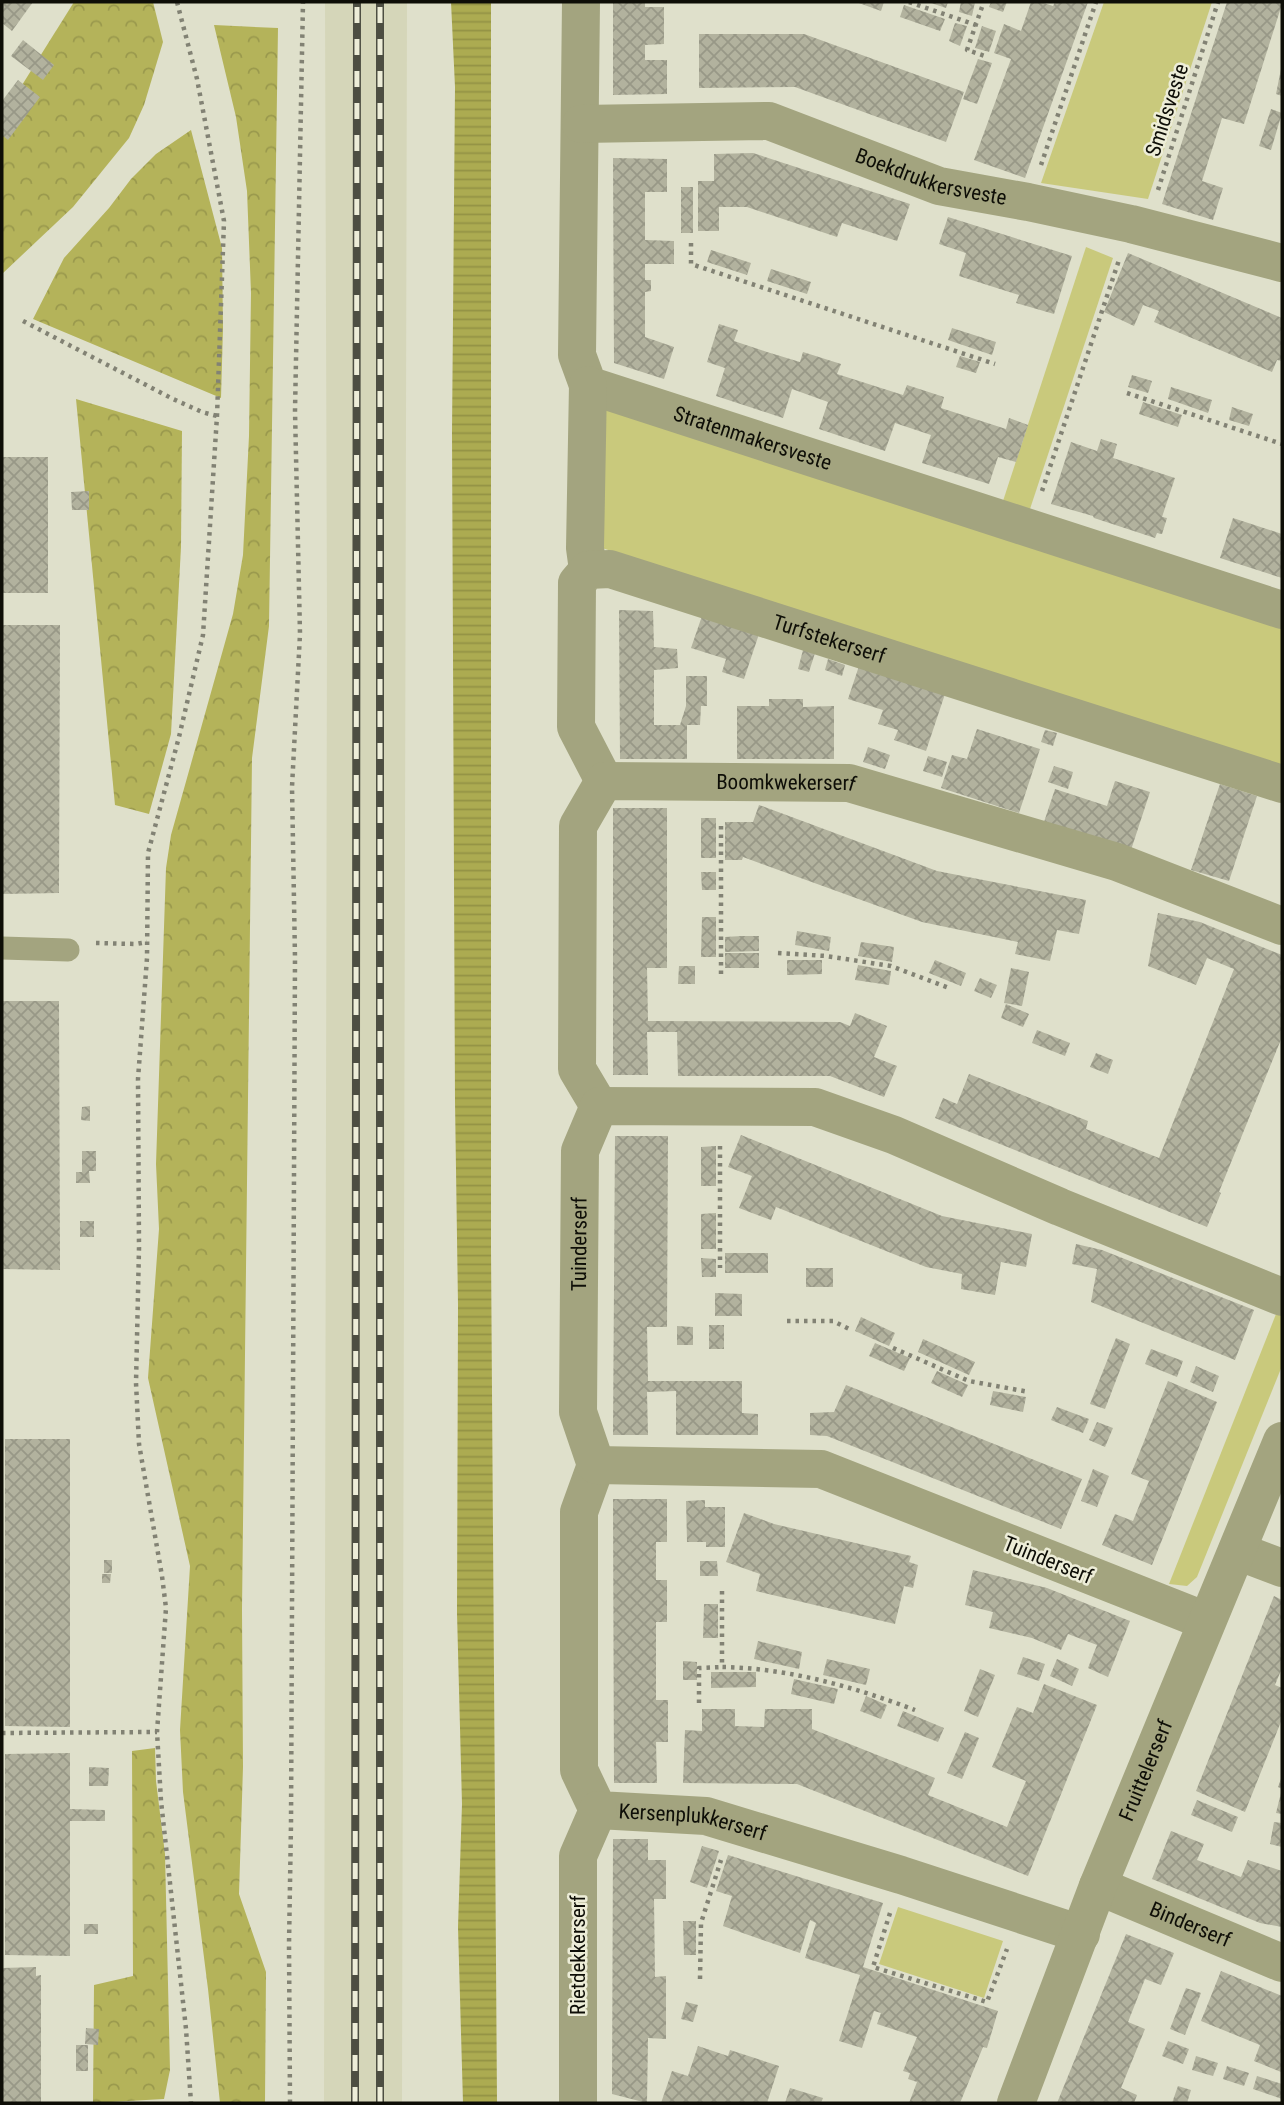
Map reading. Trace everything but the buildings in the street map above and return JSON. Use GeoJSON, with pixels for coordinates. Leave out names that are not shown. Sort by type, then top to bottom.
{"type":"FeatureCollection","features":[{"type":"Feature","properties":{"kind":"street"},"geometry":{"type":"LineString","coordinates":[[581,2],[577,355],[588,385],[584,548],[588,569],[577,583],[576,727],[604,781],[578,826],[577,1069],[599,1106],[815,1107],[894,1135],[1060,1207],[1282,1297]]}},
{"type":"Feature","properties":{"kind":"street","name":"Boekdrukkersveste"},"geometry":{"type":"LineString","coordinates":[[581,124],[769,121],[939,186],[1138,226],[1282,262]]}},
{"type":"Feature","properties":{"kind":"street","name":"Stratenmakersveste"},"geometry":{"type":"LineString","coordinates":[[588,385],[1282,610]]}},
{"type":"Feature","properties":{"kind":"street","name":"Turfstekerserf"},"geometry":{"type":"LineString","coordinates":[[588,569],[610,569],[1282,784]]}},
{"type":"Feature","properties":{"kind":"street","name":"Boomkwekerserf"},"geometry":{"type":"LineString","coordinates":[[604,781],[849,783],[1117,863],[1282,926]]}},
{"type":"Feature","properties":{"kind":"street","name":"Tuinderserf"},"geometry":{"type":"LineString","coordinates":[[599,1106],[580,1151],[578,1412],[596,1465],[821,1469],[1206,1621]]}},
{"type":"Feature","properties":{"kind":"street","name":"Fruittelerserf"},"geometry":{"type":"LineString","coordinates":[[1017,2103],[1098,1886],[1282,1441]]}},
{"type":"Feature","properties":{"kind":"street","name":"Kersenplukkerserf"},"geometry":{"type":"LineString","coordinates":[[596,1465],[579,1512],[579,1770],[598,1810],[706,1816],[901,1875],[1081,1934]]}},
{"type":"Feature","properties":{"kind":"street"},"geometry":{"type":"LineString","coordinates":[[1237,1551],[1282,1568]]}},
{"type":"Feature","properties":{"kind":"street","name":"Rietdekkerserf"},"geometry":{"type":"LineString","coordinates":[[578,2103],[578,1856],[598,1810]]}},
{"type":"Feature","properties":{"kind":"street","name":"Binderserf"},"geometry":{"type":"LineString","coordinates":[[1098,1886],[1282,1963]]}},
{"type":"Feature","properties":{"kind":"lane"},"geometry":{"type":"LineString","coordinates":[[2,948],[68,950]]}},
{"type":"Feature","properties":{"kind":"path"},"geometry":{"type":"LineString","coordinates":[[177,2],[197,79],[224,221],[217,416],[203,635],[180,737],[148,853],[147,942],[138,1079],[139,1248],[136,1383],[139,1444],[166,1608],[157,1732],[161,1801],[186,2029],[191,2103]]}},
{"type":"Feature","properties":{"kind":"path"},"geometry":{"type":"LineString","coordinates":[[290,2103],[295,958],[292,787],[300,634],[295,411],[303,2]]}},
{"type":"Feature","properties":{"kind":"path"},"geometry":{"type":"LineString","coordinates":[[909,2],[976,25]]}},
{"type":"Feature","properties":{"kind":"path"},"geometry":{"type":"LineString","coordinates":[[1028,202],[1096,2]]}},
{"type":"Feature","properties":{"kind":"path","name":"Smidsveste"},"geometry":{"type":"LineString","coordinates":[[1029,528],[1218,2]]}},
{"type":"Feature","properties":{"kind":"path"},"geometry":{"type":"LineString","coordinates":[[982,7],[967,50],[988,57]]}},
{"type":"Feature","properties":{"kind":"path"},"geometry":{"type":"LineString","coordinates":[[691,243],[691,264],[995,364]]}},
{"type":"Feature","properties":{"kind":"path"},"geometry":{"type":"LineString","coordinates":[[23,321],[173,399],[217,416]]}},
{"type":"Feature","properties":{"kind":"path"},"geometry":{"type":"LineString","coordinates":[[1127,393],[1282,444]]}},
{"type":"Feature","properties":{"kind":"path"},"geometry":{"type":"LineString","coordinates":[[721,782],[721,974]]}},
{"type":"Feature","properties":{"kind":"path"},"geometry":{"type":"LineString","coordinates":[[103,942],[147,942]]}},
{"type":"Feature","properties":{"kind":"path"},"geometry":{"type":"LineString","coordinates":[[778,953],[826,956],[891,966],[949,988]]}},
{"type":"Feature","properties":{"kind":"path"},"geometry":{"type":"LineString","coordinates":[[720,1106],[720,1268]]}},
{"type":"Feature","properties":{"kind":"path"},"geometry":{"type":"LineString","coordinates":[[786,1321],[833,1321],[851,1330]]}},
{"type":"Feature","properties":{"kind":"path"},"geometry":{"type":"LineString","coordinates":[[893,1348],[969,1381],[1028,1392]]}},
{"type":"Feature","properties":{"kind":"path"},"geometry":{"type":"LineString","coordinates":[[722,1591],[722,1667]]}},
{"type":"Feature","properties":{"kind":"path"},"geometry":{"type":"LineString","coordinates":[[699,1703],[699,1668],[753,1668],[834,1684],[876,1695],[915,1710]]}},
{"type":"Feature","properties":{"kind":"path"},"geometry":{"type":"LineString","coordinates":[[2,1733],[157,1732]]}},
{"type":"Feature","properties":{"kind":"path"},"geometry":{"type":"LineString","coordinates":[[700,1979],[701,1923],[733,1824]]}},
{"type":"Feature","properties":{"kind":"path"},"geometry":{"type":"LineString","coordinates":[[901,1875],[873,1966],[987,2002],[1020,1915]]}},
{"type":"Feature","properties":{"kind":"shaded area"},"geometry":{"type":"Polygon","coordinates":[[[325,2],[407,2],[402,2103],[324,2103],[327,623],[325,2]]]}},
{"type":"Feature","properties":{"kind":"shaded area"},"geometry":{"type":"Polygon","coordinates":[[[451,2],[491,2],[491,1249],[497,2103],[463,2103],[458,1927],[462,1804],[457,1613],[458,1305],[452,432],[455,87],[451,2]]]}},
{"type":"Feature","properties":{"kind":"shaded area"},"geometry":{"type":"Polygon","coordinates":[[[1104,2],[1212,2],[1148,199],[1041,183],[1104,2]]]}},
{"type":"Feature","properties":{"kind":"shaded area"},"geometry":{"type":"Polygon","coordinates":[[[1086,247],[1113,258],[1030,509],[1003,501],[1086,247]]]}},
{"type":"Feature","properties":{"kind":"shaded area"},"geometry":{"type":"Polygon","coordinates":[[[606,408],[1282,625],[1282,770],[599,547],[606,408]]]}},
{"type":"Feature","properties":{"kind":"shaded area"},"geometry":{"type":"Polygon","coordinates":[[[1278,1309],[1282,1310],[1282,1366],[1197,1577],[1187,1586],[1169,1584],[1278,1309]]]}},
{"type":"Feature","properties":{"kind":"shaded area"},"geometry":{"type":"Polygon","coordinates":[[[898,1907],[1003,1941],[984,1998],[879,1964],[898,1907]]]}},
{"type":"Feature","properties":{"kind":"green space"},"geometry":{"type":"Polygon","coordinates":[[[74,2],[153,2],[163,42],[144,105],[129,138],[73,207],[2,274],[2,117],[74,2]]]}},
{"type":"Feature","properties":{"kind":"green space"},"geometry":{"type":"Polygon","coordinates":[[[214,25],[278,28],[269,626],[252,758],[242,1610],[243,1767],[239,1894],[266,1972],[265,2103],[220,2103],[183,1792],[180,1730],[190,1566],[148,1378],[159,1229],[156,1164],[166,868],[171,835],[233,614],[243,555],[249,436],[251,293],[247,191],[236,117],[214,25]]]}},
{"type":"Feature","properties":{"kind":"green space"},"geometry":{"type":"Polygon","coordinates":[[[191,130],[222,248],[221,398],[33,319],[64,258],[131,179],[156,154],[191,130]]]}},
{"type":"Feature","properties":{"kind":"green space"},"geometry":{"type":"Polygon","coordinates":[[[76,399],[182,431],[181,547],[171,734],[149,814],[115,805],[76,399]]]}},
{"type":"Feature","properties":{"kind":"green space"},"geometry":{"type":"Polygon","coordinates":[[[155,1748],[156,1781],[165,1854],[170,2070],[164,2099],[93,2103],[94,1985],[133,1976],[132,1751],[155,1748]]]}},
{"type":"Feature","properties":{"kind":"railway"},"geometry":{"type":"LineString","coordinates":[[355,2103],[357,2]]}},
{"type":"Feature","properties":{"kind":"railway"},"geometry":{"type":"LineString","coordinates":[[380,2],[380,2103]]}}]}
